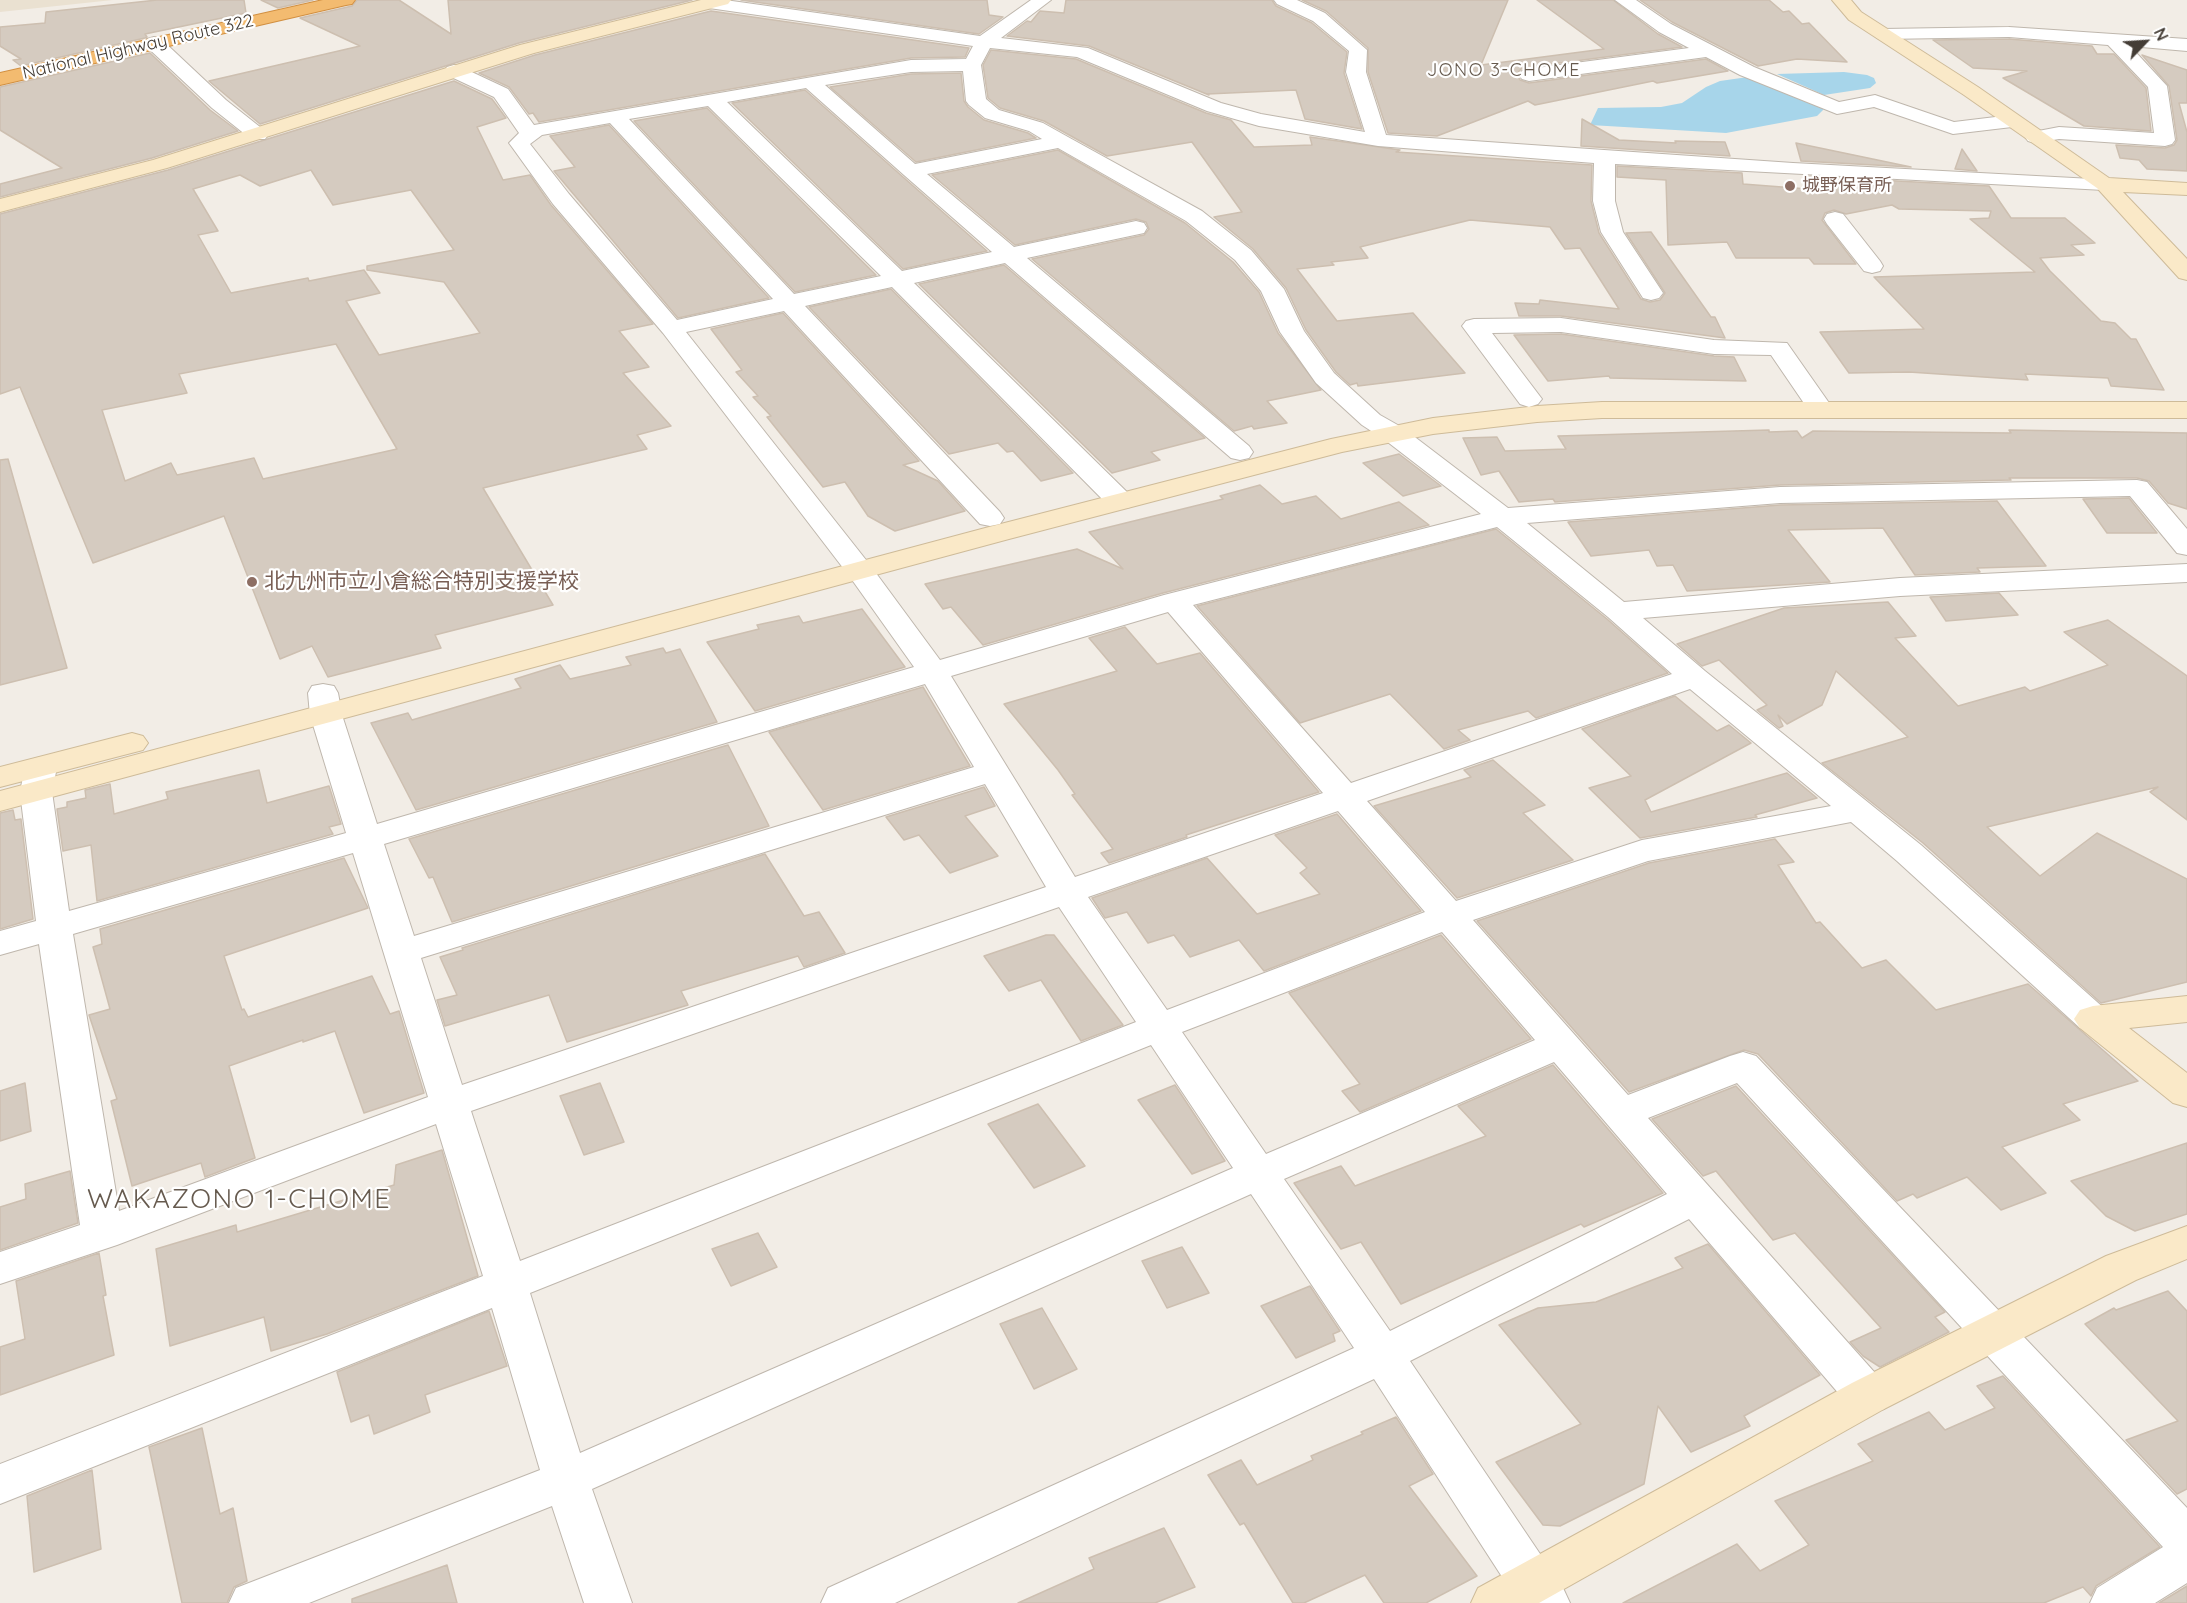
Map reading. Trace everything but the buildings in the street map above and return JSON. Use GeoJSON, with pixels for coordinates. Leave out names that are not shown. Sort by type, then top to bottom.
{"type":"FeatureCollection","features":[{"type":"Feature","properties":{"kind":"highway","name":"National Highway Route 322"},"geometry":{"type":"LineString","coordinates":[[0,79],[346,0]]}},
{"type":"Feature","properties":{"kind":"street"},"geometry":{"type":"LineString","coordinates":[[1042,0],[978,53],[976,101],[992,114],[1036,127],[1194,216],[1243,255],[1272,289],[1292,332],[1325,378],[1382,427],[1502,517],[1618,611],[1694,677],[1909,853],[2093,1019],[2187,1093]]}},
{"type":"Feature","properties":{"kind":"street"},"geometry":{"type":"LineString","coordinates":[[1283,0],[1319,17],[1358,50],[1356,72],[1378,140]]}},
{"type":"Feature","properties":{"kind":"street"},"geometry":{"type":"LineString","coordinates":[[1624,0],[1665,28],[1748,71],[1837,108],[1875,101],[1953,128],[2013,121]]}},
{"type":"Feature","properties":{"kind":"street"},"geometry":{"type":"LineString","coordinates":[[1841,0],[1855,16],[1971,91],[2104,184],[2187,273]]}},
{"type":"Feature","properties":{"kind":"street"},"geometry":{"type":"LineString","coordinates":[[0,206],[160,164],[258,135],[527,49],[716,2],[978,53]]}},
{"type":"Feature","properties":{"kind":"street"},"geometry":{"type":"LineString","coordinates":[[1883,34],[1979,31],[2112,38],[2187,45]]}},
{"type":"Feature","properties":{"kind":"street"},"geometry":{"type":"LineString","coordinates":[[2035,136],[2059,133],[2165,140],[2157,86],[2112,38]]}},
{"type":"Feature","properties":{"kind":"street"},"geometry":{"type":"LineString","coordinates":[[154,43],[219,104],[258,135]]}},
{"type":"Feature","properties":{"kind":"street"},"geometry":{"type":"LineString","coordinates":[[1529,75],[1710,51]]}},
{"type":"Feature","properties":{"kind":"street"},"geometry":{"type":"LineString","coordinates":[[2187,189],[1793,169],[1480,149],[1378,140],[1259,120],[1214,107],[1081,52],[978,53],[557,126],[530,134],[519,143],[561,199],[671,328],[854,563],[932,671],[1067,892],[1157,1028],[1382,1355],[1524,1596],[1868,1396],[2121,1268],[2187,1242]]}},
{"type":"Feature","properties":{"kind":"street"},"geometry":{"type":"LineString","coordinates":[[454,71],[501,93],[530,134]]}},
{"type":"Feature","properties":{"kind":"street"},"geometry":{"type":"LineString","coordinates":[[810,82],[1240,452]]}},
{"type":"Feature","properties":{"kind":"street"},"geometry":{"type":"LineString","coordinates":[[713,99],[1113,494]]}},
{"type":"Feature","properties":{"kind":"street"},"geometry":{"type":"LineString","coordinates":[[615,116],[990,518]]}},
{"type":"Feature","properties":{"kind":"street"},"geometry":{"type":"LineString","coordinates":[[911,171],[1061,141]]}},
{"type":"Feature","properties":{"kind":"street"},"geometry":{"type":"LineString","coordinates":[[1605,156],[1604,201],[1612,232],[1651,293]]}},
{"type":"Feature","properties":{"kind":"street"},"geometry":{"type":"LineString","coordinates":[[1835,219],[1872,266]]}},
{"type":"Feature","properties":{"kind":"street"},"geometry":{"type":"LineString","coordinates":[[671,328],[1136,228]]}},
{"type":"Feature","properties":{"kind":"street"},"geometry":{"type":"LineString","coordinates":[[1529,399],[1474,326],[1561,325],[1714,347],[1778,348],[1816,403]]}},
{"type":"Feature","properties":{"kind":"street"},"geometry":{"type":"LineString","coordinates":[[0,801],[38,779],[1113,494],[1240,452],[1382,427],[1474,404],[1529,399],[1652,395],[1816,403],[2187,410]]}},
{"type":"Feature","properties":{"kind":"street"},"geometry":{"type":"LineString","coordinates":[[854,563],[990,518],[1340,445],[1382,427],[1602,410],[1816,403],[2187,398]]}},
{"type":"Feature","properties":{"kind":"street"},"geometry":{"type":"LineString","coordinates":[[0,943],[1174,601],[1502,517],[1780,495],[2137,488],[2187,547]]}},
{"type":"Feature","properties":{"kind":"street"},"geometry":{"type":"LineString","coordinates":[[1618,611],[1900,587],[2187,573]]}},
{"type":"Feature","properties":{"kind":"street"},"geometry":{"type":"LineString","coordinates":[[1174,601],[1868,1396]]}},
{"type":"Feature","properties":{"kind":"street"},"geometry":{"type":"LineString","coordinates":[[0,1268],[102,1234],[449,1104],[1694,677]]}},
{"type":"Feature","properties":{"kind":"street"},"geometry":{"type":"LineString","coordinates":[[325,704],[566,1480],[608,1603]]}},
{"type":"Feature","properties":{"kind":"street"},"geometry":{"type":"LineString","coordinates":[[402,952],[994,771]]}},
{"type":"Feature","properties":{"kind":"street"},"geometry":{"type":"LineString","coordinates":[[0,777],[38,779]]}},
{"type":"Feature","properties":{"kind":"street"},"geometry":{"type":"LineString","coordinates":[[38,779],[54,927],[102,1234]]}},
{"type":"Feature","properties":{"kind":"street"},"geometry":{"type":"LineString","coordinates":[[0,1484],[1157,1028],[1449,916],[1642,851],[1857,811]]}},
{"type":"Feature","properties":{"kind":"street"},"geometry":{"type":"LineString","coordinates":[[2093,1019],[2187,1009]]}},
{"type":"Feature","properties":{"kind":"street"},"geometry":{"type":"LineString","coordinates":[[252,1603],[566,1480],[1258,1174],[1561,1044]]}},
{"type":"Feature","properties":{"kind":"street"},"geometry":{"type":"LineString","coordinates":[[1621,1113],[1743,1066],[2187,1540]]}},
{"type":"Feature","properties":{"kind":"street"},"geometry":{"type":"LineString","coordinates":[[845,1603],[1382,1355],[1695,1198]]}},
{"type":"Feature","properties":{"kind":"street"},"geometry":{"type":"LineString","coordinates":[[2115,1603],[2187,1557]]}},
{"type":"Feature","properties":{"kind":"shaded area"},"geometry":{"type":"Polygon","coordinates":[[[0,0],[113,0],[0,12],[0,0]]]}},
{"type":"Feature","properties":{"kind":"water"},"geometry":{"type":"Polygon","coordinates":[[[1844,72],[1867,75],[1874,78],[1876,83],[1870,88],[1824,95],[1777,74],[1844,72]]]}},
{"type":"Feature","properties":{"kind":"water"},"geometry":{"type":"Polygon","coordinates":[[[1748,77],[1824,109],[1817,116],[1726,133],[1590,125],[1598,108],[1661,107],[1682,103],[1706,87],[1720,81],[1748,77]]]}},
{"type":"Feature","properties":{"kind":"place","name":"城野保育所"},"geometry":{"type":"Point","coordinates":[1790,186]}},
{"type":"Feature","properties":{"kind":"place","name":"北九州市立小倉総合特別支援学校"},"geometry":{"type":"Point","coordinates":[252,582]}},
{"type":"Feature","properties":{"kind":"district","name":"JONO 3-CHOME"},"geometry":{"type":"Point","coordinates":[1504,71]}},
{"type":"Feature","properties":{"kind":"district","name":"WAKAZONO 1-CHOME"},"geometry":{"type":"Point","coordinates":[239,1200]}}]}
